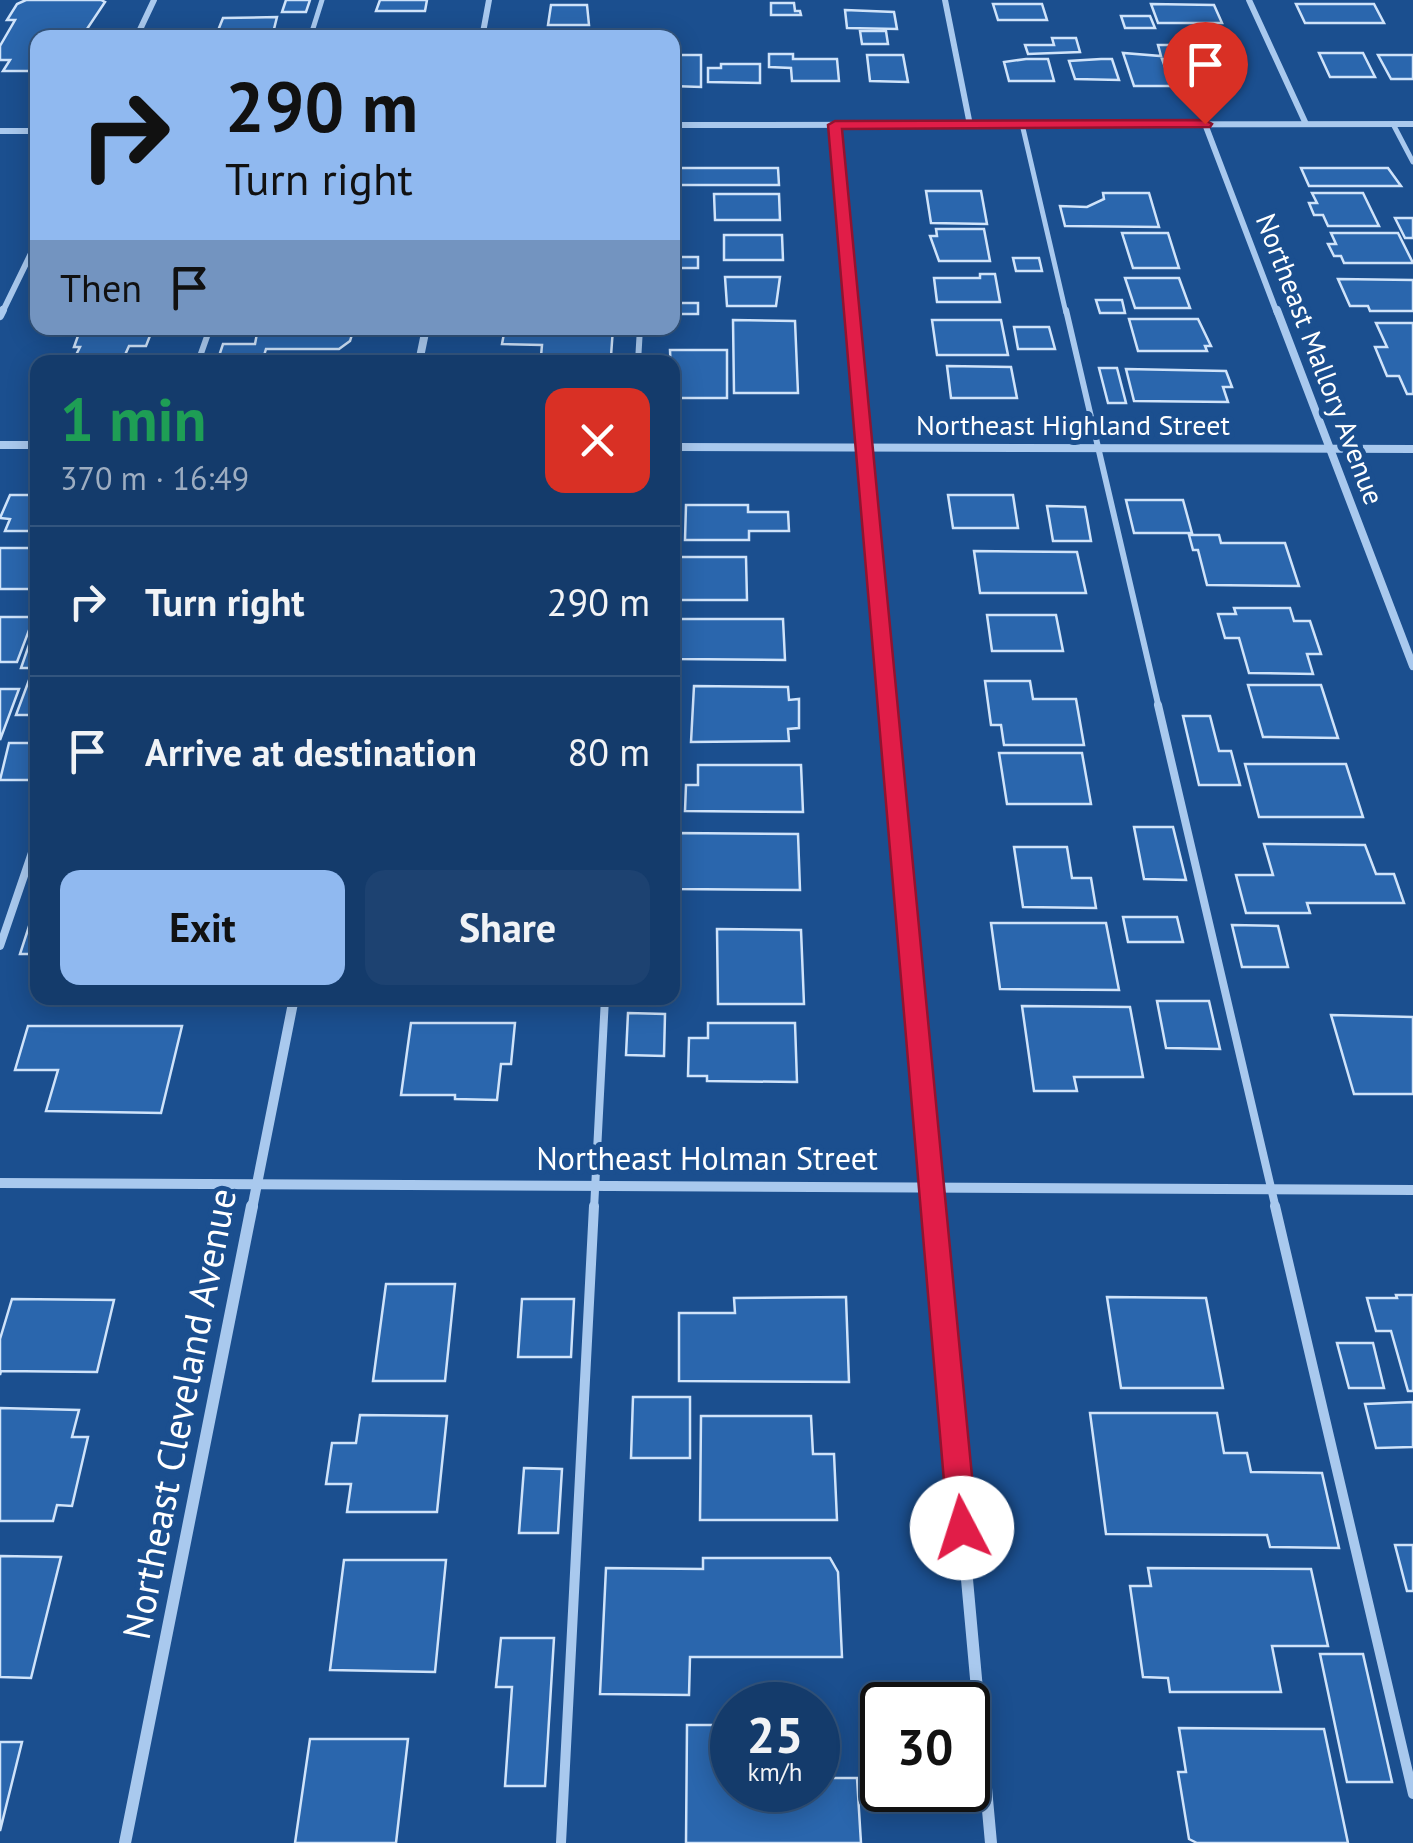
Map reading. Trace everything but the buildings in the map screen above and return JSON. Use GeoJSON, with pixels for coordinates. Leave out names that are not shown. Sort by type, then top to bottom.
{"type":"FeatureCollection","features":[{"type":"Feature","properties":{"kind":"street"},"geometry":{"type":"LineString","coordinates":[[140,30],[154,0]]}},
{"type":"Feature","properties":{"kind":"street"},"geometry":{"type":"LineString","coordinates":[[484,30],[490,0]]}},
{"type":"Feature","properties":{"kind":"street"},"geometry":{"type":"LineString","coordinates":[[945,0],[970,125]]}},
{"type":"Feature","properties":{"kind":"street"},"geometry":{"type":"LineString","coordinates":[[1249,0],[1306,124]]}},
{"type":"Feature","properties":{"kind":"street","name":"Northeast Mallory Avenue"},"geometry":{"type":"LineString","coordinates":[[1205,124],[1413,666]]}},
{"type":"Feature","properties":{"kind":"street"},"geometry":{"type":"LineString","coordinates":[[680,125],[1413,124]]}},
{"type":"Feature","properties":{"kind":"street"},"geometry":{"type":"LineString","coordinates":[[835,125],[991,1843]]}},
{"type":"Feature","properties":{"kind":"street"},"geometry":{"type":"LineString","coordinates":[[0,131],[30,131]]}},
{"type":"Feature","properties":{"kind":"street"},"geometry":{"type":"LineString","coordinates":[[0,316],[30,255]]}},
{"type":"Feature","properties":{"kind":"street"},"geometry":{"type":"LineString","coordinates":[[0,445],[30,445]]}},
{"type":"Feature","properties":{"kind":"street","name":"Northeast Highland Street"},"geometry":{"type":"LineString","coordinates":[[680,447],[1413,448]]}},
{"type":"Feature","properties":{"kind":"street","name":"Northeast Cleveland Avenue"},"geometry":{"type":"LineString","coordinates":[[125,1843],[293,1005]]}},
{"type":"Feature","properties":{"kind":"street","name":"Northeast Holman Street"},"geometry":{"type":"LineString","coordinates":[[0,1183],[1413,1190]]}},
{"type":"Feature","properties":{"kind":"lane"},"geometry":{"type":"LineString","coordinates":[[313,30],[322,0]]}},
{"type":"Feature","properties":{"kind":"lane"},"geometry":{"type":"LineString","coordinates":[[1022,124],[1413,1794]]}},
{"type":"Feature","properties":{"kind":"lane"},"geometry":{"type":"LineString","coordinates":[[1393,124],[1413,162]]}},
{"type":"Feature","properties":{"kind":"lane"},"geometry":{"type":"LineString","coordinates":[[0,946],[30,858]]}},
{"type":"Feature","properties":{"kind":"lane"},"geometry":{"type":"LineString","coordinates":[[560,1843],[605,1005]]}},
{"type":"Feature","properties":{"kind":"route"},"geometry":{"type":"LineString","coordinates":[[962,1528],[835,125],[1205,124]]}}]}
